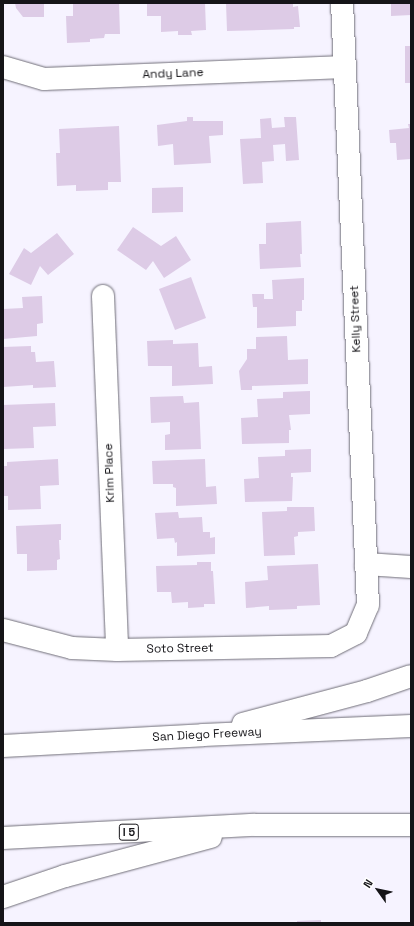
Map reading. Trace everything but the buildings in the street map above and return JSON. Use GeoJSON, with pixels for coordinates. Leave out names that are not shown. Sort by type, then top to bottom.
{"type":"FeatureCollection","features":[{"type":"Feature","properties":{"kind":"main road","name":"Kelly Street"},"geometry":{"type":"LineString","coordinates":[[342,3],[368,605],[356,633]]}},
{"type":"Feature","properties":{"kind":"main road","name":"Andy Lane"},"geometry":{"type":"LineString","coordinates":[[3,67],[44,79],[345,67]]}},
{"type":"Feature","properties":{"kind":"main road","name":"Krim Place"},"geometry":{"type":"LineString","coordinates":[[103,296],[117,650]]}},
{"type":"Feature","properties":{"kind":"main road"},"geometry":{"type":"LineString","coordinates":[[366,564],[411,567]]}},
{"type":"Feature","properties":{"kind":"main road","name":"Soto Street"},"geometry":{"type":"LineString","coordinates":[[3,630],[72,648],[117,650],[332,646],[356,633]]}},
{"type":"Feature","properties":{"kind":"main road"},"geometry":{"type":"LineString","coordinates":[[203,734],[367,691],[411,676]]}},
{"type":"Feature","properties":{"kind":"main road","name":"San Diego Freeway"},"geometry":{"type":"LineString","coordinates":[[3,746],[203,734],[411,726]]}},
{"type":"Feature","properties":{"kind":"main road"},"geometry":{"type":"LineString","coordinates":[[3,897],[65,876],[255,825]]}},
{"type":"Feature","properties":{"kind":"main road","name":"I 5"},"geometry":{"type":"LineString","coordinates":[[3,838],[255,825],[411,825]]}}]}
